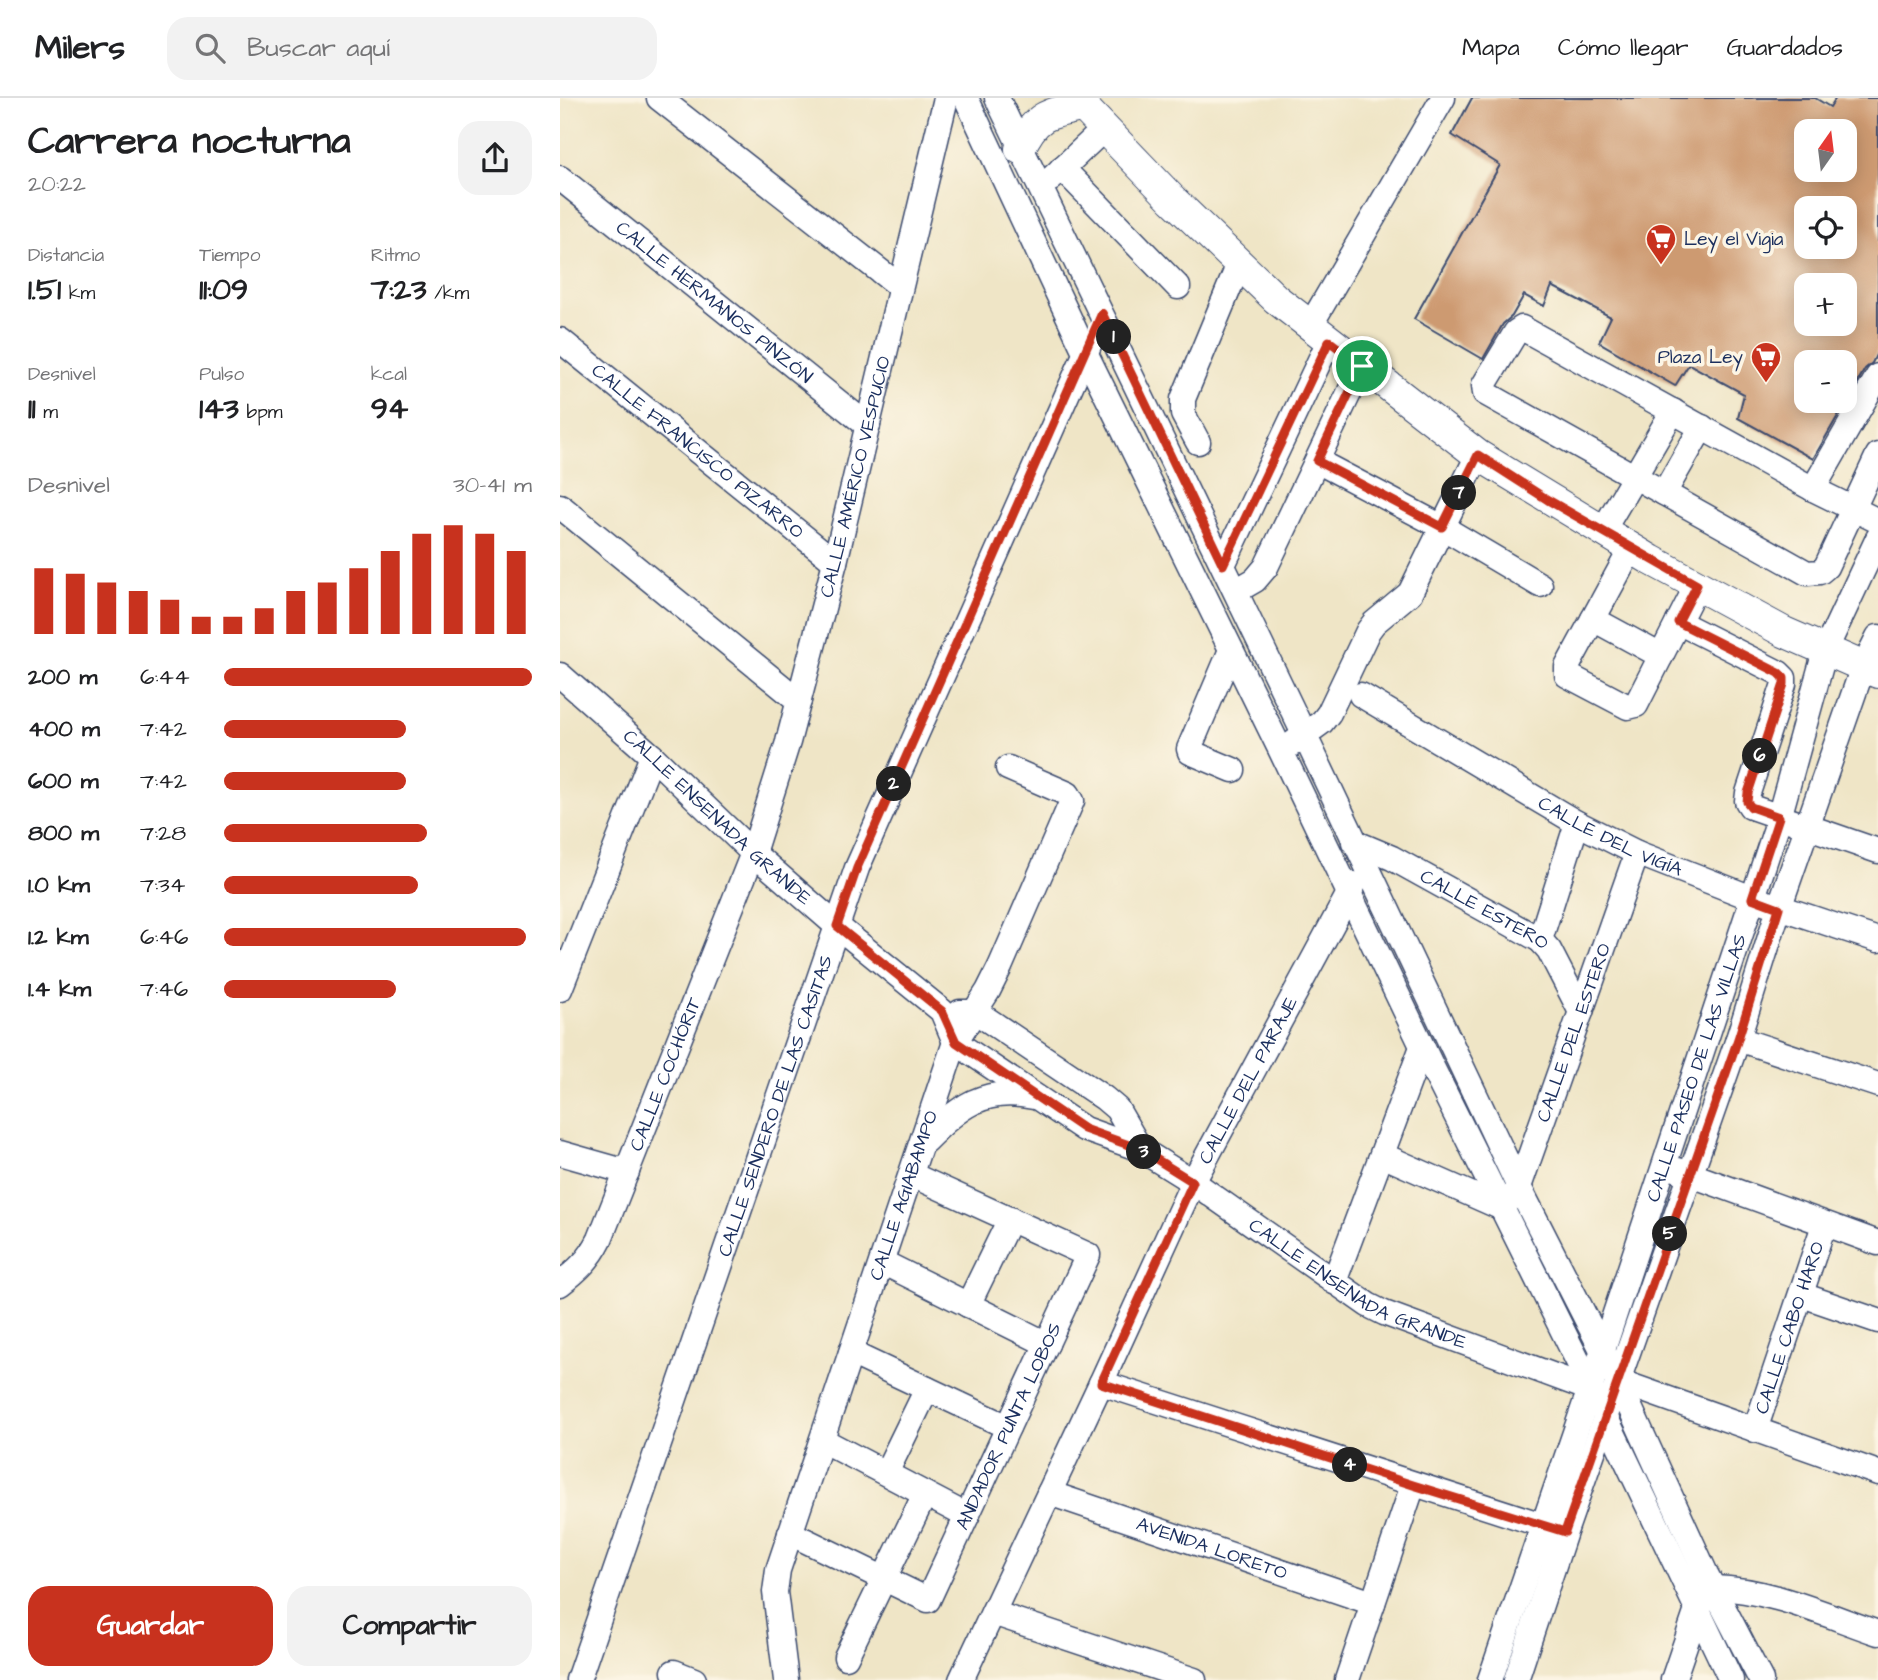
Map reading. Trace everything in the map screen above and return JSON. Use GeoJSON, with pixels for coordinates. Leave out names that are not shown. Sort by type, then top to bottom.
{"type":"FeatureCollection","features":[{"type":"Feature","properties":{"kind":"main road"},"geometry":{"type":"LineString","coordinates":[[1020,149],[1031,126],[1041,118],[1079,102],[1239,264],[1320,334],[1478,455],[1631,549],[1825,651],[1870,670]]}},
{"type":"Feature","properties":{"kind":"street"},"geometry":{"type":"LineString","coordinates":[[659,98],[899,286]]}},
{"type":"Feature","properties":{"kind":"street","name":"CALLE AMÉRICO VESPUCIO"},"geometry":{"type":"LineString","coordinates":[[753,853],[799,701],[835,562],[946,98]]}},
{"type":"Feature","properties":{"kind":"street"},"geometry":{"type":"LineString","coordinates":[[966,98],[1086,354],[1606,1418],[1731,1680]]}},
{"type":"Feature","properties":{"kind":"street"},"geometry":{"type":"LineString","coordinates":[[997,98],[1236,591],[1519,1187],[1618,1381],[1714,1588],[1761,1680]]}},
{"type":"Feature","properties":{"kind":"street"},"geometry":{"type":"LineString","coordinates":[[1223,565],[1320,334],[1443,98]]}},
{"type":"Feature","properties":{"kind":"street"},"geometry":{"type":"LineString","coordinates":[[1040,189],[1104,129]]}},
{"type":"Feature","properties":{"kind":"street"},"geometry":{"type":"LineString","coordinates":[[1062,168],[1178,287]]}},
{"type":"Feature","properties":{"kind":"street","name":"CALLE HERMANOS PINZÓN"},"geometry":{"type":"LineString","coordinates":[[560,178],[868,426]]}},
{"type":"Feature","properties":{"kind":"street"},"geometry":{"type":"LineString","coordinates":[[1198,442],[1182,414],[1183,400],[1239,264]]}},
{"type":"Feature","properties":{"kind":"street","name":"CALLE SENDERO DE LAS CASITAS"},"geometry":{"type":"LineString","coordinates":[[578,1680],[857,868],[1102,313]]}},
{"type":"Feature","properties":{"kind":"street"},"geometry":{"type":"LineString","coordinates":[[1878,455],[1853,510],[1826,567],[1813,574],[1802,571],[1485,393],[1484,386],[1516,332],[1522,328],[1813,489],[1853,510],[1878,521]]}},
{"type":"Feature","properties":{"kind":"street","name":"CALLE FRANCISCO PIZARRO"},"geometry":{"type":"LineString","coordinates":[[560,340],[835,562]]}},
{"type":"Feature","properties":{"kind":"street"},"geometry":{"type":"LineString","coordinates":[[1236,591],[1261,574],[1362,366]]}},
{"type":"Feature","properties":{"kind":"street"},"geometry":{"type":"LineString","coordinates":[[1813,489],[1878,376]]}},
{"type":"Feature","properties":{"kind":"street"},"geometry":{"type":"LineString","coordinates":[[1602,532],[1672,411]]}},
{"type":"Feature","properties":{"kind":"street"},"geometry":{"type":"LineString","coordinates":[[1664,494],[1702,427]]}},
{"type":"Feature","properties":{"kind":"street"},"geometry":{"type":"LineString","coordinates":[[1281,751],[1322,722],[1329,713],[1368,631],[1410,593],[1478,455]]}},
{"type":"Feature","properties":{"kind":"street"},"geometry":{"type":"LineString","coordinates":[[1317,461],[1442,527],[1540,585]]}},
{"type":"Feature","properties":{"kind":"street"},"geometry":{"type":"LineString","coordinates":[[560,506],[799,701]]}},
{"type":"Feature","properties":{"kind":"street","name":"CALLE PASEO DE LAS VILLAS"},"geometry":{"type":"LineString","coordinates":[[1516,1680],[1602,1350],[1779,817],[1825,651],[1878,538]]}},
{"type":"Feature","properties":{"kind":"street"},"geometry":{"type":"LineString","coordinates":[[1631,549],[1567,667],[1567,675],[1628,707],[1636,705],[1697,585]]}},
{"type":"Feature","properties":{"kind":"street"},"geometry":{"type":"LineString","coordinates":[[1592,619],[1661,656]]}},
{"type":"Feature","properties":{"kind":"street"},"geometry":{"type":"LineString","coordinates":[[1678,622],[1784,678],[1748,793],[1747,802],[1751,807],[1878,851]]}},
{"type":"Feature","properties":{"kind":"street","name":"CALLE PASEO DE LAS VILLAS"},"geometry":{"type":"LineString","coordinates":[[1490,1680],[1554,1529],[1606,1418],[1738,1039],[1807,827],[1870,670],[1878,637]]}},
{"type":"Feature","properties":{"kind":"street"},"geometry":{"type":"LineString","coordinates":[[1231,650],[1189,749],[1190,752],[1233,770]]}},
{"type":"Feature","properties":{"kind":"street","name":"CALLE ENSENADA GRANDE"},"geometry":{"type":"LineString","coordinates":[[560,675],[652,756],[753,853],[837,926],[942,1011],[956,1042],[1084,1129],[1140,1149],[1193,1182],[1334,1282],[1384,1313],[1590,1389]]}},
{"type":"Feature","properties":{"kind":"street","name":"CALLE DEL VIGÍA"},"geometry":{"type":"LineString","coordinates":[[1361,695],[1577,823],[1637,853],[1779,908],[1878,940]]}},
{"type":"Feature","properties":{"kind":"street"},"geometry":{"type":"LineString","coordinates":[[560,989],[652,756]]}},
{"type":"Feature","properties":{"kind":"street","name":"CALLE AGIABAMPO"},"geometry":{"type":"LineString","coordinates":[[786,1680],[775,1592],[778,1570],[790,1533],[956,1042],[1000,967],[1072,801],[1068,793],[1008,768]]}},
{"type":"Feature","properties":{"kind":"street"},"geometry":{"type":"LineString","coordinates":[[1540,940],[1577,823]]}},
{"type":"Feature","properties":{"kind":"street","name":"CALLE ESTERO"},"geometry":{"type":"LineString","coordinates":[[1354,842],[1392,858],[1540,940],[1549,950],[1581,1012]]}},
{"type":"Feature","properties":{"kind":"street","name":"CALLE COCHÓRIT"},"geometry":{"type":"LineString","coordinates":[[560,1283],[584,1265],[592,1255],[753,853]]}},
{"type":"Feature","properties":{"kind":"street","name":"CALLE DEL ESTERO"},"geometry":{"type":"LineString","coordinates":[[1502,1208],[1519,1187],[1637,853]]}},
{"type":"Feature","properties":{"kind":"street","name":"CALLE DEL PARAJE"},"geometry":{"type":"LineString","coordinates":[[961,1680],[1193,1182],[1349,892],[1367,867]]}},
{"type":"Feature","properties":{"kind":"street"},"geometry":{"type":"LineString","coordinates":[[942,1011],[976,1012]]}},
{"type":"Feature","properties":{"kind":"street","name":"CALLE ENSENADA GRANDE"},"geometry":{"type":"LineString","coordinates":[[976,1012],[1104,1098],[1117,1109],[1140,1149]]}},
{"type":"Feature","properties":{"kind":"street"},"geometry":{"type":"LineString","coordinates":[[1738,1039],[1878,1085]]}},
{"type":"Feature","properties":{"kind":"street"},"geometry":{"type":"LineString","coordinates":[[1334,1282],[1423,1047]]}},
{"type":"Feature","properties":{"kind":"street"},"geometry":{"type":"LineString","coordinates":[[922,1144],[956,1111],[975,1100],[998,1094],[1040,1099]]}},
{"type":"Feature","properties":{"kind":"street"},"geometry":{"type":"LineString","coordinates":[[560,1153],[627,1172]]}},
{"type":"Feature","properties":{"kind":"street"},"geometry":{"type":"LineString","coordinates":[[1382,1155],[1502,1208]]}},
{"type":"Feature","properties":{"kind":"street"},"geometry":{"type":"LineString","coordinates":[[1664,1165],[1878,1243]]}},
{"type":"Feature","properties":{"kind":"street"},"geometry":{"type":"LineString","coordinates":[[912,1175],[1010,1219],[968,1305]]}},
{"type":"Feature","properties":{"kind":"street","name":"ANDADOR PUNTA LOBOS"},"geometry":{"type":"LineString","coordinates":[[884,1578],[928,1600],[1088,1255],[1010,1219]]}},
{"type":"Feature","properties":{"kind":"street","name":"CALLE CABO HARO"},"geometry":{"type":"LineString","coordinates":[[1755,1430],[1824,1225]]}},
{"type":"Feature","properties":{"kind":"street"},"geometry":{"type":"LineString","coordinates":[[882,1262],[1047,1343]]}},
{"type":"Feature","properties":{"kind":"street"},"geometry":{"type":"LineString","coordinates":[[1802,1295],[1878,1321]]}},
{"type":"Feature","properties":{"kind":"street"},"geometry":{"type":"LineString","coordinates":[[851,1353],[1008,1427]]}},
{"type":"Feature","properties":{"kind":"street"},"geometry":{"type":"LineString","coordinates":[[1618,1381],[1878,1474]]}},
{"type":"Feature","properties":{"kind":"street"},"geometry":{"type":"LineString","coordinates":[[1101,1383],[1554,1529]]}},
{"type":"Feature","properties":{"kind":"street"},"geometry":{"type":"LineString","coordinates":[[886,1473],[927,1389]]}},
{"type":"Feature","properties":{"kind":"street"},"geometry":{"type":"LineString","coordinates":[[822,1440],[967,1516]]}},
{"type":"Feature","properties":{"kind":"street"},"geometry":{"type":"LineString","coordinates":[[1347,1680],[1413,1485]]}},
{"type":"Feature","properties":{"kind":"street","name":"AVENIDA LORETO"},"geometry":{"type":"LineString","coordinates":[[1049,1493],[1373,1603]]}},
{"type":"Feature","properties":{"kind":"street"},"geometry":{"type":"LineString","coordinates":[[846,1657],[925,1494]]}},
{"type":"Feature","properties":{"kind":"street"},"geometry":{"type":"LineString","coordinates":[[790,1533],[884,1578]]}},
{"type":"Feature","properties":{"kind":"street"},"geometry":{"type":"LineString","coordinates":[[1673,1680],[1697,1610],[1714,1588]]}},
{"type":"Feature","properties":{"kind":"street"},"geometry":{"type":"LineString","coordinates":[[1714,1588],[1746,1590],[1878,1633]]}},
{"type":"Feature","properties":{"kind":"street"},"geometry":{"type":"LineString","coordinates":[[993,1613],[1194,1680]]}},
{"type":"Feature","properties":{"kind":"building","name":"Ley el Vigia"},"geometry":{"type":"Polygon","coordinates":[[[1472,98],[1815,98],[1830,107],[1836,98],[1878,98],[1878,351],[1857,383],[1857,350],[1794,350],[1794,413],[1840,413],[1813,459],[1738,418],[1744,394],[1689,364],[1675,386],[1599,342],[1611,317],[1552,286],[1544,306],[1524,295],[1483,359],[1414,319],[1500,165],[1452,135],[1472,98]]]}},
{"type":"Feature","properties":{"kind":"place","name":"Ley el Vigia"},"geometry":{"type":"Point","coordinates":[1661,266]}},
{"type":"Feature","properties":{"kind":"place","name":"Plaza Ley"},"geometry":{"type":"Point","coordinates":[1766,384]}},
{"type":"Feature","properties":{"kind":"route"},"geometry":{"type":"LineString","coordinates":[[1102,313],[1223,565],[1329,341],[1362,366],[1317,461],[1442,527],[1478,455],[1548,500],[1697,585],[1678,622],[1784,678],[1747,802],[1751,807],[1779,817],[1752,898],[1779,908],[1738,1039],[1565,1532],[1101,1383],[1193,1182],[1140,1149],[1084,1129],[956,1042],[942,1011],[837,926],[857,868],[1102,313]]}}]}
